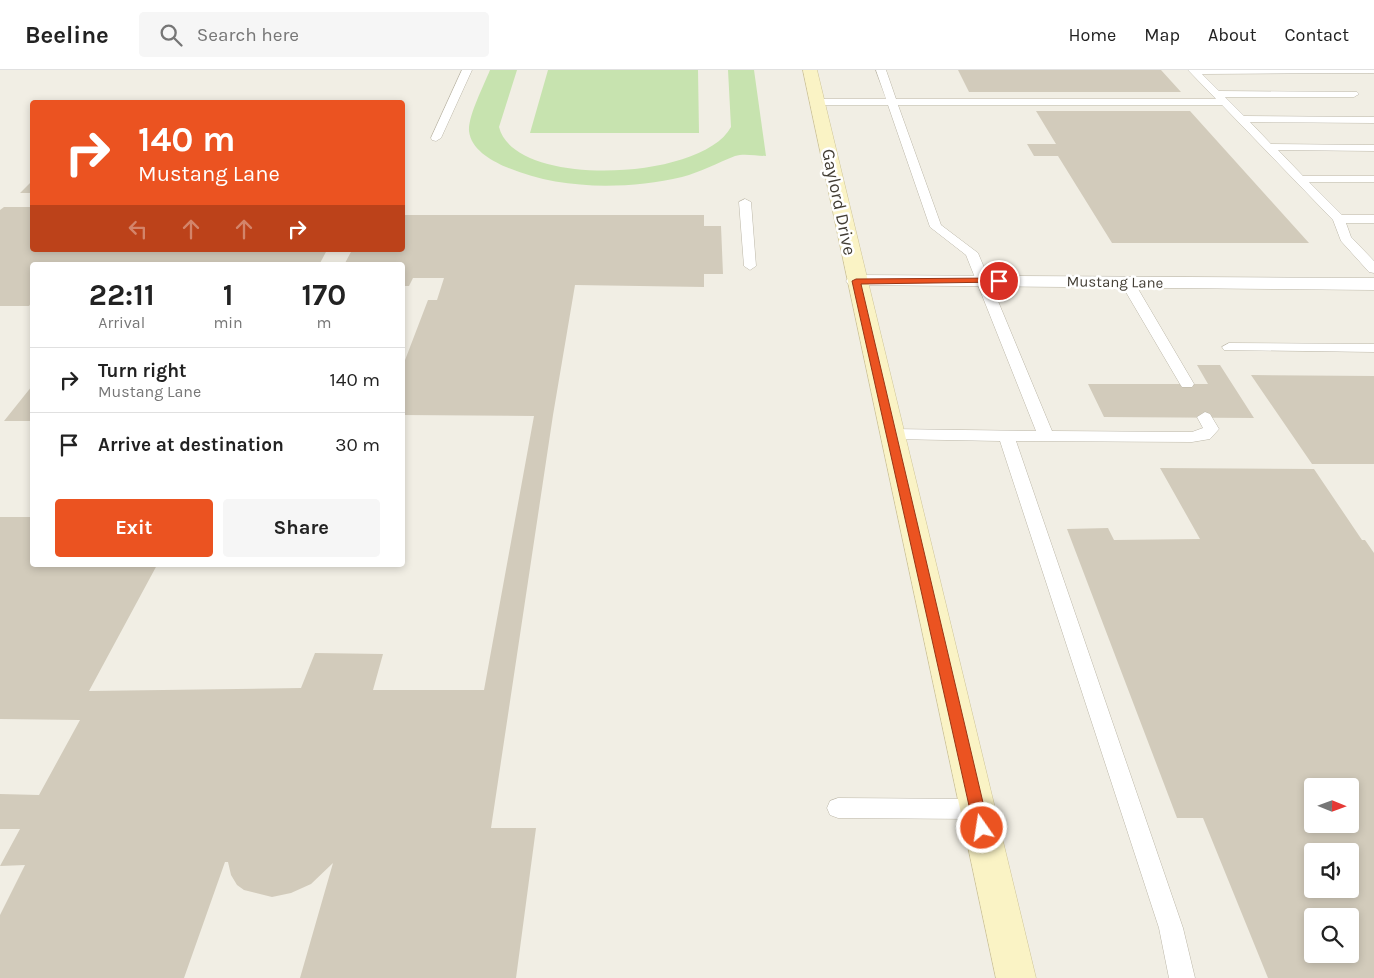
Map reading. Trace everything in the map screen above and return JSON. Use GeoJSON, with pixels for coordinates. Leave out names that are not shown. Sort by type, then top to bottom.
{"type":"FeatureCollection","features":[{"type":"Feature","properties":{"kind":"street","name":"Gaylord Drive"},"geometry":{"type":"LineString","coordinates":[[810,70],[856,281],[1016,978]]}},
{"type":"Feature","properties":{"kind":"street","name":"Mustang Lane"},"geometry":{"type":"LineString","coordinates":[[856,281],[1374,284]]}},
{"type":"Feature","properties":{"kind":"lane"},"geometry":{"type":"LineString","coordinates":[[436,138],[467,70]]}},
{"type":"Feature","properties":{"kind":"lane"},"geometry":{"type":"LineString","coordinates":[[881,70],[936,227],[972,253],[1046,436]]}},
{"type":"Feature","properties":{"kind":"lane"},"geometry":{"type":"LineString","coordinates":[[1193,70],[1374,70]]}},
{"type":"Feature","properties":{"kind":"lane"},"geometry":{"type":"LineString","coordinates":[[1193,70],[1339,220],[1345,238],[1374,269]]}},
{"type":"Feature","properties":{"kind":"lane"},"geometry":{"type":"LineString","coordinates":[[1355,70],[1368,80]]}},
{"type":"Feature","properties":{"kind":"lane"},"geometry":{"type":"LineString","coordinates":[[817,102],[1220,98],[1354,94]]}},
{"type":"Feature","properties":{"kind":"lane"},"geometry":{"type":"LineString","coordinates":[[1241,119],[1374,120]]}},
{"type":"Feature","properties":{"kind":"lane"},"geometry":{"type":"LineString","coordinates":[[1268,147],[1374,148]]}},
{"type":"Feature","properties":{"kind":"lane"},"geometry":{"type":"LineString","coordinates":[[1300,179],[1374,179]]}},
{"type":"Feature","properties":{"kind":"lane"},"geometry":{"type":"LineString","coordinates":[[745,202],[750,266]]}},
{"type":"Feature","properties":{"kind":"lane"},"geometry":{"type":"LineString","coordinates":[[1339,220],[1374,219]]}},
{"type":"Feature","properties":{"kind":"lane"},"geometry":{"type":"LineString","coordinates":[[1127,282],[1186,384]]}},
{"type":"Feature","properties":{"kind":"lane"},"geometry":{"type":"LineString","coordinates":[[1229,347],[1374,348]]}},
{"type":"Feature","properties":{"kind":"lane"},"geometry":{"type":"LineString","coordinates":[[891,434],[1192,437],[1204,434],[1210,429],[1205,417]]}},
{"type":"Feature","properties":{"kind":"lane"},"geometry":{"type":"LineString","coordinates":[[1006,436],[1171,928],[1182,978]]}},
{"type":"Feature","properties":{"kind":"lane"},"geometry":{"type":"LineString","coordinates":[[838,808],[978,809]]}},
{"type":"Feature","properties":{"kind":"green space"},"geometry":{"type":"Polygon","coordinates":[[[490,70],[517,70],[499,127],[512,147],[538,161],[571,168],[610,170],[649,167],[685,158],[713,145],[731,127],[728,70],[754,70],[766,156],[739,155],[682,177],[616,186],[570,184],[526,175],[494,161],[482,153],[473,143],[469,125],[490,70]]]}},
{"type":"Feature","properties":{"kind":"green space"},"geometry":{"type":"Polygon","coordinates":[[[548,70],[698,70],[699,133],[530,133],[548,70]]]}},
{"type":"Feature","properties":{"kind":"building"},"geometry":{"type":"Polygon","coordinates":[[[958,70],[1161,70],[1181,92],[969,92],[958,70]]]}},
{"type":"Feature","properties":{"kind":"building"},"geometry":{"type":"Polygon","coordinates":[[[1036,111],[1190,111],[1309,243],[1112,243],[1058,156],[1034,156],[1027,144],[1056,144],[1036,111]]]}},
{"type":"Feature","properties":{"kind":"building"},"geometry":{"type":"Polygon","coordinates":[[[30,183],[30,193],[20,193],[30,183]]]}},
{"type":"Feature","properties":{"kind":"building"},"geometry":{"type":"Polygon","coordinates":[[[4,207],[30,207],[30,252],[326,252],[321,262],[30,262],[30,305],[0,306],[0,210],[4,207]]]}},
{"type":"Feature","properties":{"kind":"building"},"geometry":{"type":"Polygon","coordinates":[[[405,215],[704,215],[704,226],[721,226],[723,274],[704,274],[704,287],[575,285],[553,415],[491,828],[536,828],[516,978],[300,978],[333,863],[311,884],[291,893],[272,897],[244,890],[237,885],[231,875],[228,862],[225,862],[184,978],[0,978],[0,915],[25,865],[0,866],[20,829],[0,829],[0,794],[39,795],[80,720],[0,719],[0,517],[30,517],[30,567],[156,567],[89,691],[301,688],[315,653],[383,654],[373,690],[484,690],[534,416],[405,415],[405,360],[428,300],[437,300],[444,278],[413,278],[409,286],[405,286],[405,262],[346,262],[351,252],[405,252],[405,215]]]}},
{"type":"Feature","properties":{"kind":"building"},"geometry":{"type":"Polygon","coordinates":[[[1197,365],[1220,365],[1254,418],[1104,417],[1088,384],[1208,384],[1197,365]]]}},
{"type":"Feature","properties":{"kind":"building"},"geometry":{"type":"Polygon","coordinates":[[[1251,375],[1374,376],[1374,464],[1312,464],[1251,375]]]}},
{"type":"Feature","properties":{"kind":"building"},"geometry":{"type":"Polygon","coordinates":[[[30,388],[30,421],[4,421],[30,388]]]}},
{"type":"Feature","properties":{"kind":"building"},"geometry":{"type":"Polygon","coordinates":[[[1160,468],[1314,469],[1362,540],[1365,540],[1374,553],[1374,978],[1268,978],[1203,818],[1177,818],[1067,529],[1108,528],[1114,540],[1200,539],[1160,468]]]}},
{"type":"Feature","properties":{"kind":"route"},"geometry":{"type":"LineString","coordinates":[[982,828],[856,281],[999,281]]}}]}
